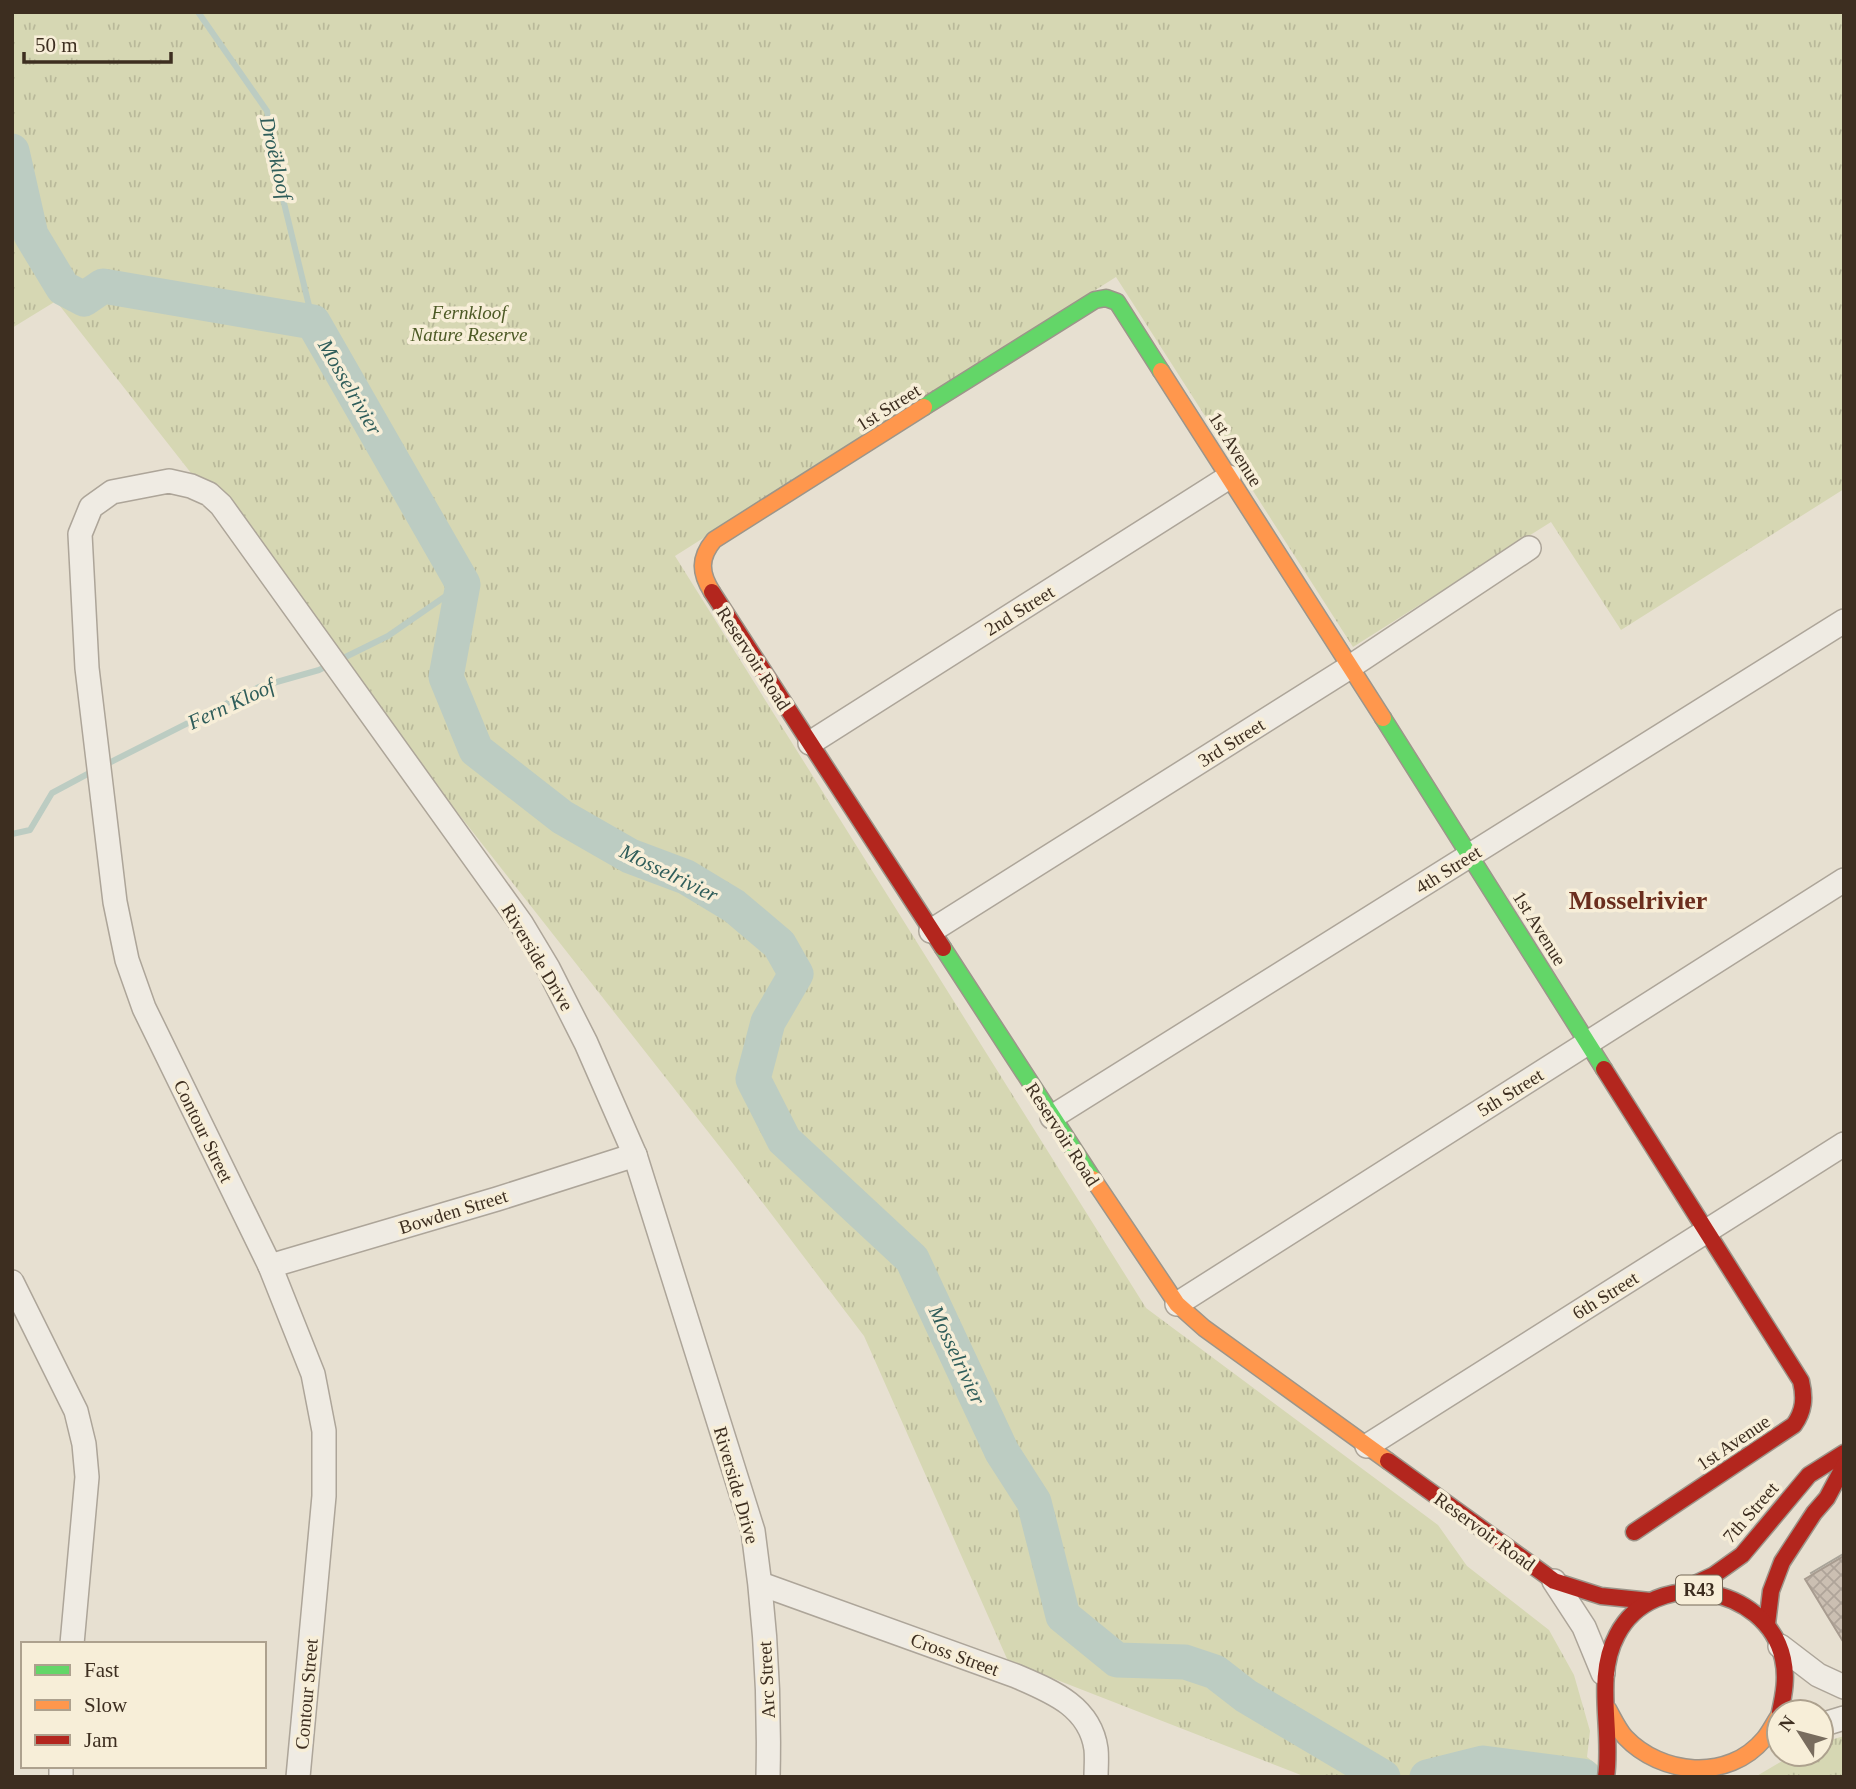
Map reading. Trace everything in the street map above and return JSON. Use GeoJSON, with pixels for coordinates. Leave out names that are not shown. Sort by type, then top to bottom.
{"type":"FeatureCollection","features":[{"type":"Feature","properties":{"kind":"street","name":"1st Avenue"},"geometry":{"type":"LineString","coordinates":[[1111,298],[1121,307],[1801,1381],[1805,1402],[1802,1412],[1788,1430],[1634,1532]]}},
{"type":"Feature","properties":{"kind":"street","name":"1st Street"},"geometry":{"type":"LineString","coordinates":[[701,566],[706,550],[714,540],[1095,300],[1111,298]]}},
{"type":"Feature","properties":{"kind":"street","name":"2nd Street"},"geometry":{"type":"LineString","coordinates":[[810,743],[1229,477]]}},
{"type":"Feature","properties":{"kind":"street","name":"Riverside Drive"},"geometry":{"type":"LineString","coordinates":[[112,492],[169,481],[209,494],[221,505],[521,923],[548,968],[586,1043],[635,1154],[753,1531],[761,1584]]}},
{"type":"Feature","properties":{"kind":"street","name":"Contour Street"},"geometry":{"type":"LineString","coordinates":[[112,492],[91,507],[80,534],[87,668],[115,902],[131,972],[144,1008],[270,1266],[313,1374],[324,1431],[324,1496],[298,1777]]}},
{"type":"Feature","properties":{"kind":"street","name":"3rd Street"},"geometry":{"type":"LineString","coordinates":[[931,931],[1350,667],[1529,548]]}},
{"type":"Feature","properties":{"kind":"street","name":"Reservoir Road"},"geometry":{"type":"LineString","coordinates":[[701,566],[704,580],[1052,1118],[1177,1304],[1204,1328],[1554,1581],[1601,1596],[1650,1601]]}},
{"type":"Feature","properties":{"kind":"street","name":"4th Street"},"geometry":{"type":"LineString","coordinates":[[1052,1118],[1844,621]]}},
{"type":"Feature","properties":{"kind":"street","name":"5th Street"},"geometry":{"type":"LineString","coordinates":[[1177,1304],[1844,880]]}},
{"type":"Feature","properties":{"kind":"street","name":"6th Street"},"geometry":{"type":"LineString","coordinates":[[1367,1446],[1844,1144]]}},
{"type":"Feature","properties":{"kind":"street","name":"Bowden Street"},"geometry":{"type":"LineString","coordinates":[[270,1266],[497,1199],[635,1154]]}},
{"type":"Feature","properties":{"kind":"street"},"geometry":{"type":"LineString","coordinates":[[12,1282],[76,1410],[84,1444],[86,1477],[72,1642]]}},
{"type":"Feature","properties":{"kind":"street","name":"7th Street"},"geometry":{"type":"LineString","coordinates":[[1681,1591],[1714,1575],[1742,1555],[1809,1475],[1844,1453]]}},
{"type":"Feature","properties":{"kind":"street"},"geometry":{"type":"LineString","coordinates":[[1766,1624],[1771,1591],[1782,1562],[1827,1498],[1844,1466]]}},
{"type":"Feature","properties":{"kind":"street","name":"Reservoir Road"},"geometry":{"type":"LineString","coordinates":[[1554,1581],[1584,1627],[1604,1676]]}},
{"type":"Feature","properties":{"kind":"street","name":"Arc Street"},"geometry":{"type":"LineString","coordinates":[[761,1584],[769,1709],[768,1777]]}},
{"type":"Feature","properties":{"kind":"street","name":"Cross Street"},"geometry":{"type":"LineString","coordinates":[[761,1584],[1057,1693],[1074,1706],[1087,1725],[1096,1748],[1096,1777]]}},
{"type":"Feature","properties":{"kind":"street","name":"R43"},"geometry":{"type":"LineString","coordinates":[[1606,1777],[1610,1745],[1604,1676],[1608,1654],[1618,1633],[1632,1615],[1650,1601],[1681,1591],[1700,1590],[1720,1593],[1753,1610],[1780,1646],[1787,1683],[1784,1698]]}},
{"type":"Feature","properties":{"kind":"street"},"geometry":{"type":"LineString","coordinates":[[1780,1646],[1818,1675],[1844,1687]]}},
{"type":"Feature","properties":{"kind":"street","name":"R43"},"geometry":{"type":"LineString","coordinates":[[1607,1704],[1614,1724],[1625,1741],[1649,1759],[1677,1770],[1712,1773],[1738,1762],[1765,1739]]}},
{"type":"Feature","properties":{"kind":"street"},"geometry":{"type":"LineString","coordinates":[[1756,1749],[1765,1745]]}},
{"type":"Feature","properties":{"kind":"green space","name":"Fernkloof Nature Reserve"},"geometry":{"type":"Polygon","coordinates":[[[12,12],[1844,12],[1844,489],[1621,630],[1551,522],[1353,647],[1116,277],[675,556],[1146,1308],[1438,1525],[1467,1566],[1549,1630],[1574,1675],[1590,1731],[1587,1757],[1613,1777],[1306,1777],[1008,1661],[864,1336],[731,1161],[56,301],[12,328],[12,12]]]}},
{"type":"Feature","properties":{"kind":"green space"},"geometry":{"type":"Polygon","coordinates":[[[1844,1736],[1844,1777],[1755,1777],[1770,1768],[1835,1768],[1835,1739],[1844,1736]]]}},
{"type":"Feature","properties":{"kind":"building"},"geometry":{"type":"Polygon","coordinates":[[[1844,1556],[1844,1643],[1805,1579],[1844,1556]]]}},
{"type":"Feature","properties":{"kind":"waterway","name":"Droëkloof"},"geometry":{"type":"LineString","coordinates":[[198,12],[267,111],[283,199],[313,322]]}},
{"type":"Feature","properties":{"kind":"waterway","name":"Mosselrivier"},"geometry":{"type":"LineString","coordinates":[[12,151],[31,235],[63,288],[84,299],[103,286],[313,322],[463,584],[446,677],[476,750],[562,817],[630,856],[686,877],[734,906],[779,944],[796,974],[768,1022],[753,1079],[784,1140],[912,1259],[1002,1452],[1034,1502],[1063,1616],[1117,1660],[1185,1662],[1215,1672],[1246,1696],[1383,1777]]}},
{"type":"Feature","properties":{"kind":"waterway","name":"Fern Kloof"},"geometry":{"type":"LineString","coordinates":[[105,765],[259,687],[319,670],[388,636],[463,584]]}},
{"type":"Feature","properties":{"kind":"waterway","name":"Fern Kloof"},"geometry":{"type":"LineString","coordinates":[[12,834],[30,830],[52,793],[95,770]]}},
{"type":"Feature","properties":{"kind":"waterway","name":"Mosselrivier"},"geometry":{"type":"LineString","coordinates":[[1427,1777],[1483,1763],[1583,1776]]}},
{"type":"Feature","properties":{"kind":"traffic: fast"},"geometry":{"type":"LineString","coordinates":[[924,407],[1095,300],[1106,298],[1117,302],[1161,371]]}},
{"type":"Feature","properties":{"kind":"traffic: fast"},"geometry":{"type":"LineString","coordinates":[[1383,718],[1604,1069]]}},
{"type":"Feature","properties":{"kind":"traffic: fast"},"geometry":{"type":"LineString","coordinates":[[943,948],[1093,1179]]}},
{"type":"Feature","properties":{"kind":"traffic: slow"},"geometry":{"type":"LineString","coordinates":[[1161,371],[1383,718]]}},
{"type":"Feature","properties":{"kind":"traffic: slow"},"geometry":{"type":"LineString","coordinates":[[712,592],[703,566],[706,553],[714,540],[924,407]]}},
{"type":"Feature","properties":{"kind":"traffic: slow"},"geometry":{"type":"LineString","coordinates":[[1093,1179],[1177,1304],[1204,1328],[1388,1461]]}},
{"type":"Feature","properties":{"kind":"traffic: slow"},"geometry":{"type":"LineString","coordinates":[[1608,1709],[1622,1734],[1640,1750],[1675,1766],[1714,1767],[1732,1762],[1749,1753],[1765,1737]]}},
{"type":"Feature","properties":{"kind":"traffic: jam"},"geometry":{"type":"LineString","coordinates":[[712,592],[943,948]]}},
{"type":"Feature","properties":{"kind":"traffic: jam"},"geometry":{"type":"LineString","coordinates":[[1604,1069],[1801,1381],[1803,1393],[1802,1409],[1794,1425],[1634,1532]]}},
{"type":"Feature","properties":{"kind":"traffic: jam"},"geometry":{"type":"LineString","coordinates":[[1682,1590],[1714,1575],[1742,1555],[1809,1475],[1844,1453]]}},
{"type":"Feature","properties":{"kind":"traffic: jam"},"geometry":{"type":"LineString","coordinates":[[1388,1461],[1554,1581],[1601,1596],[1650,1601]]}},
{"type":"Feature","properties":{"kind":"traffic: jam"},"geometry":{"type":"LineString","coordinates":[[1767,1624],[1771,1591],[1782,1562],[1827,1498],[1844,1466]]}},
{"type":"Feature","properties":{"kind":"traffic: jam"},"geometry":{"type":"LineString","coordinates":[[1606,1777],[1608,1759],[1605,1686],[1610,1652],[1617,1635],[1634,1613],[1656,1599],[1681,1592],[1708,1593],[1733,1600],[1755,1614],[1773,1634],[1783,1659],[1785,1672],[1782,1698]]}},
{"type":"Feature","properties":{"kind":"district","name":"Mosselrivier"},"geometry":{"type":"Point","coordinates":[1638,900]}}]}
